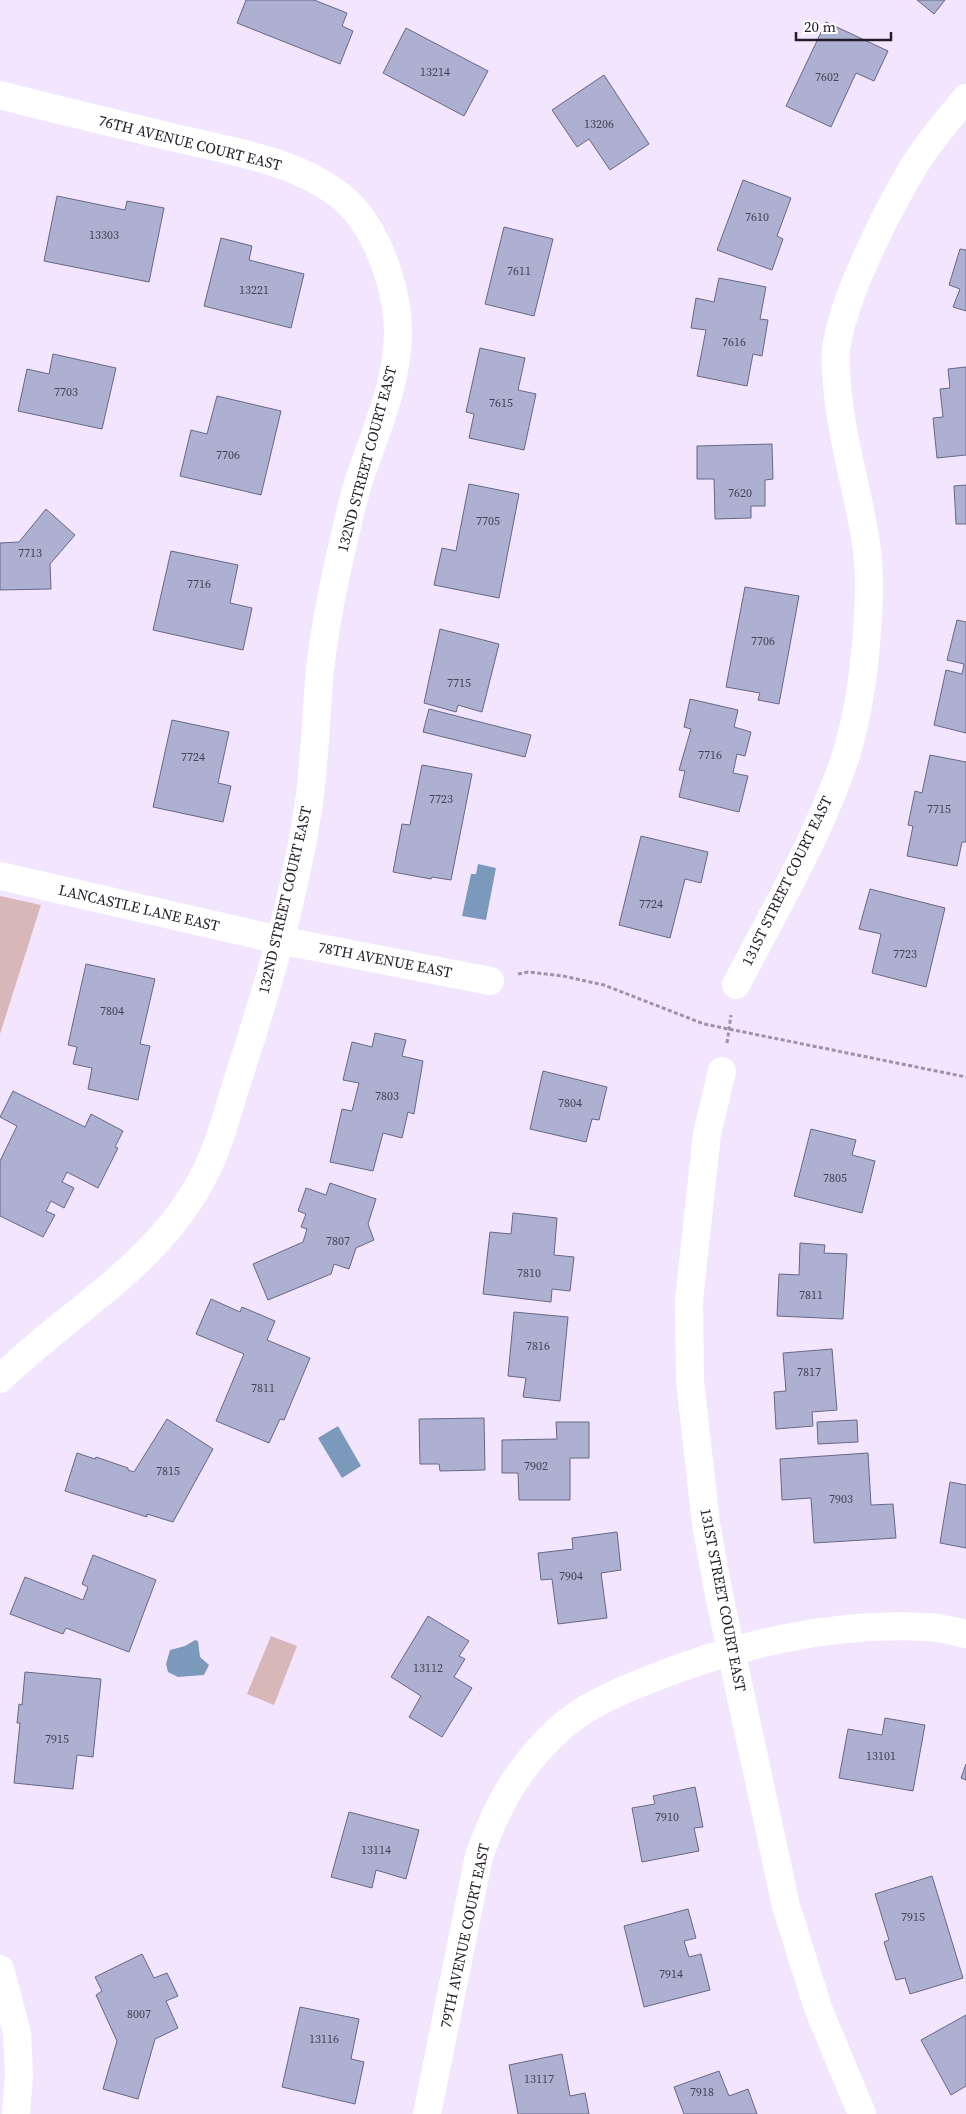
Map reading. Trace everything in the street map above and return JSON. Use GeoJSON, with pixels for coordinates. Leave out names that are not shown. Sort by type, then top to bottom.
{"type":"FeatureCollection","features":[{"type":"Feature","properties":{"kind":"street","name":"76TH AVENUE COURT EAST"},"geometry":{"type":"LineString","coordinates":[[0,95],[292,169],[332,189],[354,208],[369,230],[388,276]]}},
{"type":"Feature","properties":{"kind":"street","name":"131ST STREET COURT EAST"},"geometry":{"type":"LineString","coordinates":[[736,984],[820,820],[847,750],[858,699],[866,644],[868,584],[866,545],[844,436],[837,384],[836,351],[842,326],[854,288],[914,166],[936,134],[966,98]]}},
{"type":"Feature","properties":{"kind":"street","name":"132ND STREET COURT EAST"},"geometry":{"type":"LineString","coordinates":[[0,1380],[33,1348],[142,1259],[165,1235],[186,1204],[212,1159],[252,1034],[279,940],[309,801],[321,665],[337,570],[359,482],[391,382],[398,335],[388,276]]}},
{"type":"Feature","properties":{"kind":"street","name":"LANCASTLE LANE EAST"},"geometry":{"type":"LineString","coordinates":[[0,876],[279,940]]}},
{"type":"Feature","properties":{"kind":"street","name":"78TH AVENUE EAST"},"geometry":{"type":"LineString","coordinates":[[279,940],[490,981]]}},
{"type":"Feature","properties":{"kind":"street","name":"131ST STREET COURT EAST"},"geometry":{"type":"LineString","coordinates":[[722,1071],[707,1134],[689,1300],[690,1381],[706,1524],[719,1595],[733,1651],[786,1906],[818,2008],[862,2114]]}},
{"type":"Feature","properties":{"kind":"street","name":"79TH AVENUE COURT EAST"},"geometry":{"type":"LineString","coordinates":[[427,2114],[479,1856],[493,1819],[517,1774],[556,1731],[581,1712],[640,1683],[674,1669],[733,1651],[817,1632],[878,1627],[926,1627],[966,1634]]}},
{"type":"Feature","properties":{"kind":"street"},"geometry":{"type":"LineString","coordinates":[[0,1969],[17,2033],[19,2075],[16,2114]]}},
{"type":"Feature","properties":{"kind":"path"},"geometry":{"type":"LineString","coordinates":[[490,981],[528,972],[563,976],[604,985],[704,1024],[966,1077]]}},
{"type":"Feature","properties":{"kind":"path"},"geometry":{"type":"LineString","coordinates":[[722,1071],[736,984]]}},
{"type":"Feature","properties":{"kind":"shaded area"},"geometry":{"type":"Polygon","coordinates":[[[0,896],[41,905],[0,1034],[0,896]]]}},
{"type":"Feature","properties":{"kind":"shaded area"},"geometry":{"type":"Polygon","coordinates":[[[271,1636],[297,1646],[274,1705],[247,1694],[271,1636]]]}},
{"type":"Feature","properties":{"kind":"water"},"geometry":{"type":"Polygon","coordinates":[[[478,864],[496,868],[486,920],[462,916],[471,874],[476,874],[478,864]]]}},
{"type":"Feature","properties":{"kind":"water"},"geometry":{"type":"Polygon","coordinates":[[[338,1426],[361,1466],[342,1478],[318,1438],[338,1426]]]}},
{"type":"Feature","properties":{"kind":"water"},"geometry":{"type":"Polygon","coordinates":[[[195,1640],[198,1641],[200,1657],[209,1665],[204,1675],[178,1677],[168,1672],[166,1664],[170,1650],[185,1646],[195,1640]]]}},
{"type":"Feature","properties":{"kind":"building"},"geometry":{"type":"Polygon","coordinates":[[[246,0],[314,0],[347,13],[342,26],[353,31],[340,64],[237,23],[246,0]]]}},
{"type":"Feature","properties":{"kind":"building"},"geometry":{"type":"Polygon","coordinates":[[[917,0],[945,0],[934,14],[917,0]]]}},
{"type":"Feature","properties":{"kind":"building"},"geometry":{"type":"Polygon","coordinates":[[[826,22],[888,51],[874,81],[856,73],[831,127],[786,106],[826,22]]]}},
{"type":"Feature","properties":{"kind":"building"},"geometry":{"type":"Polygon","coordinates":[[[406,28],[488,71],[464,116],[383,73],[406,28]]]}},
{"type":"Feature","properties":{"kind":"building"},"geometry":{"type":"Polygon","coordinates":[[[604,75],[649,144],[610,170],[589,139],[577,147],[552,110],[604,75]]]}},
{"type":"Feature","properties":{"kind":"building"},"geometry":{"type":"Polygon","coordinates":[[[743,180],[791,198],[777,236],[783,239],[772,270],[717,250],[743,180]]]}},
{"type":"Feature","properties":{"kind":"building"},"geometry":{"type":"Polygon","coordinates":[[[57,196],[125,210],[127,201],[164,208],[149,282],[44,261],[57,196]]]}},
{"type":"Feature","properties":{"kind":"building"},"geometry":{"type":"Polygon","coordinates":[[[504,227],[553,239],[534,316],[485,304],[504,227]]]}},
{"type":"Feature","properties":{"kind":"building"},"geometry":{"type":"Polygon","coordinates":[[[221,238],[252,246],[249,260],[304,274],[291,328],[204,306],[221,238]]]}},
{"type":"Feature","properties":{"kind":"building"},"geometry":{"type":"Polygon","coordinates":[[[960,249],[966,250],[966,311],[953,307],[960,289],[949,285],[960,249]]]}},
{"type":"Feature","properties":{"kind":"building"},"geometry":{"type":"Polygon","coordinates":[[[719,278],[766,287],[760,319],[768,320],[762,356],[753,354],[747,386],[697,376],[706,330],[691,328],[696,298],[714,302],[719,278]]]}},
{"type":"Feature","properties":{"kind":"building"},"geometry":{"type":"Polygon","coordinates":[[[480,348],[525,358],[518,390],[536,394],[524,450],[469,438],[474,414],[466,412],[480,348]]]}},
{"type":"Feature","properties":{"kind":"building"},"geometry":{"type":"Polygon","coordinates":[[[53,354],[116,368],[102,429],[18,411],[27,369],[49,374],[53,354]]]}},
{"type":"Feature","properties":{"kind":"building"},"geometry":{"type":"Polygon","coordinates":[[[966,367],[966,455],[937,458],[933,418],[943,417],[940,389],[950,388],[948,369],[966,367]]]}},
{"type":"Feature","properties":{"kind":"building"},"geometry":{"type":"Polygon","coordinates":[[[217,396],[281,411],[261,495],[180,476],[191,430],[207,434],[217,396]]]}},
{"type":"Feature","properties":{"kind":"building"},"geometry":{"type":"Polygon","coordinates":[[[772,444],[773,479],[765,480],[765,506],[751,506],[751,518],[715,519],[714,479],[697,479],[697,446],[772,444]]]}},
{"type":"Feature","properties":{"kind":"building"},"geometry":{"type":"Polygon","coordinates":[[[469,484],[519,494],[499,598],[434,585],[442,548],[456,551],[469,484]]]}},
{"type":"Feature","properties":{"kind":"building"},"geometry":{"type":"Polygon","coordinates":[[[966,485],[966,524],[956,524],[954,486],[966,485]]]}},
{"type":"Feature","properties":{"kind":"building"},"geometry":{"type":"Polygon","coordinates":[[[46,509],[75,535],[50,564],[51,589],[0,590],[0,543],[19,542],[46,509]]]}},
{"type":"Feature","properties":{"kind":"building"},"geometry":{"type":"Polygon","coordinates":[[[171,551],[238,565],[230,603],[252,608],[243,650],[153,630],[171,551]]]}},
{"type":"Feature","properties":{"kind":"building"},"geometry":{"type":"Polygon","coordinates":[[[745,587],[799,596],[779,704],[758,700],[760,693],[726,687],[745,587]]]}},
{"type":"Feature","properties":{"kind":"building"},"geometry":{"type":"Polygon","coordinates":[[[957,620],[966,622],[966,733],[934,725],[946,670],[962,674],[964,664],[947,660],[957,620]]]}},
{"type":"Feature","properties":{"kind":"building"},"geometry":{"type":"Polygon","coordinates":[[[440,629],[499,644],[482,712],[458,705],[456,712],[424,703],[440,629]]]}},
{"type":"Feature","properties":{"kind":"building"},"geometry":{"type":"Polygon","coordinates":[[[690,699],[738,710],[734,727],[751,732],[745,756],[737,754],[733,773],[748,776],[739,812],[679,797],[685,771],[679,770],[691,729],[684,727],[690,699]]]}},
{"type":"Feature","properties":{"kind":"building"},"geometry":{"type":"Polygon","coordinates":[[[429,709],[531,735],[525,757],[423,732],[429,709]]]}},
{"type":"Feature","properties":{"kind":"building"},"geometry":{"type":"Polygon","coordinates":[[[172,720],[229,732],[218,783],[231,786],[223,822],[153,807],[172,720]]]}},
{"type":"Feature","properties":{"kind":"building"},"geometry":{"type":"Polygon","coordinates":[[[930,755],[966,762],[966,842],[962,842],[957,866],[907,856],[913,826],[908,825],[915,791],[922,793],[930,755]]]}},
{"type":"Feature","properties":{"kind":"building"},"geometry":{"type":"Polygon","coordinates":[[[422,765],[472,774],[451,880],[432,877],[431,879],[393,872],[402,824],[410,825],[422,765]]]}},
{"type":"Feature","properties":{"kind":"building"},"geometry":{"type":"Polygon","coordinates":[[[641,836],[708,852],[701,883],[685,879],[670,938],[619,925],[641,836]]]}},
{"type":"Feature","properties":{"kind":"building"},"geometry":{"type":"Polygon","coordinates":[[[870,889],[945,908],[926,987],[872,973],[881,934],[859,929],[870,889]]]}},
{"type":"Feature","properties":{"kind":"building"},"geometry":{"type":"Polygon","coordinates":[[[86,964],[155,979],[140,1044],[150,1046],[138,1100],[88,1089],[92,1068],[73,1064],[77,1047],[68,1045],[86,964]]]}},
{"type":"Feature","properties":{"kind":"building"},"geometry":{"type":"Polygon","coordinates":[[[375,1033],[406,1040],[402,1056],[423,1061],[414,1114],[408,1112],[402,1138],[383,1133],[373,1171],[330,1162],[342,1109],[352,1111],[359,1083],[343,1080],[352,1042],[372,1047],[375,1033]]]}},
{"type":"Feature","properties":{"kind":"building"},"geometry":{"type":"Polygon","coordinates":[[[543,1071],[607,1087],[599,1120],[592,1119],[586,1142],[530,1129],[543,1071]]]}},
{"type":"Feature","properties":{"kind":"building"},"geometry":{"type":"Polygon","coordinates":[[[13,1091],[85,1127],[91,1114],[123,1131],[115,1147],[118,1148],[98,1188],[67,1172],[62,1182],[74,1188],[64,1208],[51,1201],[46,1211],[55,1215],[43,1237],[0,1216],[0,1161],[17,1126],[0,1117],[13,1091]]]}},
{"type":"Feature","properties":{"kind":"building"},"geometry":{"type":"Polygon","coordinates":[[[811,1129],[856,1140],[852,1155],[875,1161],[862,1213],[794,1196],[811,1129]]]}},
{"type":"Feature","properties":{"kind":"building"},"geometry":{"type":"Polygon","coordinates":[[[330,1183],[376,1199],[368,1224],[374,1240],[356,1248],[349,1269],[334,1264],[331,1274],[268,1300],[253,1264],[303,1242],[307,1229],[301,1227],[306,1214],[298,1211],[306,1188],[326,1195],[330,1183]]]}},
{"type":"Feature","properties":{"kind":"building"},"geometry":{"type":"Polygon","coordinates":[[[513,1213],[557,1218],[554,1255],[574,1257],[570,1291],[552,1289],[551,1302],[483,1294],[490,1232],[511,1234],[513,1213]]]}},
{"type":"Feature","properties":{"kind":"building"},"geometry":{"type":"Polygon","coordinates":[[[800,1243],[825,1245],[824,1253],[847,1254],[843,1319],[777,1316],[779,1274],[799,1275],[800,1243]]]}},
{"type":"Feature","properties":{"kind":"building"},"geometry":{"type":"Polygon","coordinates":[[[211,1299],[240,1312],[242,1307],[275,1321],[267,1340],[310,1358],[284,1420],[280,1419],[269,1443],[216,1421],[244,1354],[196,1334],[211,1299]]]}},
{"type":"Feature","properties":{"kind":"building"},"geometry":{"type":"Polygon","coordinates":[[[514,1312],[568,1317],[560,1401],[523,1397],[526,1378],[508,1376],[514,1312]]]}},
{"type":"Feature","properties":{"kind":"building"},"geometry":{"type":"Polygon","coordinates":[[[832,1349],[837,1410],[812,1412],[813,1426],[776,1429],[774,1392],[786,1391],[783,1353],[832,1349]]]}},
{"type":"Feature","properties":{"kind":"building"},"geometry":{"type":"Polygon","coordinates":[[[484,1418],[485,1470],[440,1471],[439,1464],[420,1464],[419,1419],[484,1418]]]}},
{"type":"Feature","properties":{"kind":"building"},"geometry":{"type":"Polygon","coordinates":[[[167,1419],[213,1449],[173,1522],[147,1514],[147,1517],[65,1491],[77,1453],[95,1459],[96,1457],[128,1468],[128,1470],[134,1472],[167,1419]]]}},
{"type":"Feature","properties":{"kind":"building"},"geometry":{"type":"Polygon","coordinates":[[[857,1420],[858,1442],[818,1444],[817,1422],[857,1420]]]}},
{"type":"Feature","properties":{"kind":"building"},"geometry":{"type":"Polygon","coordinates":[[[556,1422],[589,1422],[589,1458],[570,1458],[570,1500],[519,1500],[518,1473],[502,1473],[502,1440],[557,1439],[556,1422]]]}},
{"type":"Feature","properties":{"kind":"building"},"geometry":{"type":"Polygon","coordinates":[[[868,1453],[871,1505],[893,1504],[896,1538],[814,1543],[811,1498],[782,1500],[780,1459],[868,1453]]]}},
{"type":"Feature","properties":{"kind":"building"},"geometry":{"type":"Polygon","coordinates":[[[950,1482],[966,1485],[966,1548],[940,1543],[950,1482]]]}},
{"type":"Feature","properties":{"kind":"building"},"geometry":{"type":"Polygon","coordinates":[[[617,1532],[621,1570],[601,1573],[607,1618],[558,1624],[552,1579],[541,1580],[538,1553],[573,1549],[572,1538],[617,1532]]]}},
{"type":"Feature","properties":{"kind":"building"},"geometry":{"type":"Polygon","coordinates":[[[93,1555],[156,1580],[129,1652],[66,1628],[63,1634],[10,1614],[25,1577],[83,1600],[88,1587],[82,1584],[93,1555]]]}},
{"type":"Feature","properties":{"kind":"building"},"geometry":{"type":"Polygon","coordinates":[[[428,1616],[469,1641],[459,1656],[465,1659],[454,1677],[472,1688],[442,1737],[409,1717],[421,1696],[391,1677],[428,1616]]]}},
{"type":"Feature","properties":{"kind":"building"},"geometry":{"type":"Polygon","coordinates":[[[25,1672],[101,1679],[93,1757],[77,1755],[73,1789],[14,1783],[20,1723],[17,1723],[19,1704],[22,1705],[25,1672]]]}},
{"type":"Feature","properties":{"kind":"building"},"geometry":{"type":"Polygon","coordinates":[[[885,1718],[925,1725],[913,1791],[839,1778],[848,1729],[882,1735],[885,1718]]]}},
{"type":"Feature","properties":{"kind":"building"},"geometry":{"type":"Polygon","coordinates":[[[966,1764],[966,1780],[961,1778],[966,1764]]]}},
{"type":"Feature","properties":{"kind":"building"},"geometry":{"type":"Polygon","coordinates":[[[695,1787],[703,1827],[694,1828],[699,1851],[642,1862],[632,1808],[655,1804],[653,1796],[695,1787]]]}},
{"type":"Feature","properties":{"kind":"building"},"geometry":{"type":"Polygon","coordinates":[[[349,1812],[419,1830],[406,1879],[376,1870],[372,1888],[331,1877],[349,1812]]]}},
{"type":"Feature","properties":{"kind":"building"},"geometry":{"type":"Polygon","coordinates":[[[932,1876],[963,1978],[910,1994],[905,1978],[896,1980],[884,1942],[889,1940],[875,1894],[932,1876]]]}},
{"type":"Feature","properties":{"kind":"building"},"geometry":{"type":"Polygon","coordinates":[[[688,1909],[696,1938],[684,1941],[689,1957],[701,1954],[710,1990],[644,2007],[624,1926],[688,1909]]]}},
{"type":"Feature","properties":{"kind":"building"},"geometry":{"type":"Polygon","coordinates":[[[142,1954],[154,1978],[167,1973],[178,1996],[166,2001],[178,2028],[155,2039],[138,2099],[103,2089],[117,2041],[96,1995],[102,1991],[95,1977],[142,1954]]]}},
{"type":"Feature","properties":{"kind":"building"},"geometry":{"type":"Polygon","coordinates":[[[300,2007],[359,2019],[351,2059],[364,2062],[355,2104],[282,2087],[300,2007]]]}},
{"type":"Feature","properties":{"kind":"building"},"geometry":{"type":"Polygon","coordinates":[[[966,2015],[966,2086],[951,2095],[921,2040],[966,2015]]]}},
{"type":"Feature","properties":{"kind":"building"},"geometry":{"type":"Polygon","coordinates":[[[562,2054],[570,2096],[585,2093],[589,2114],[518,2114],[509,2065],[562,2054]]]}},
{"type":"Feature","properties":{"kind":"building"},"geometry":{"type":"Polygon","coordinates":[[[719,2071],[729,2096],[748,2089],[757,2114],[684,2114],[674,2087],[719,2071]]]}}]}
